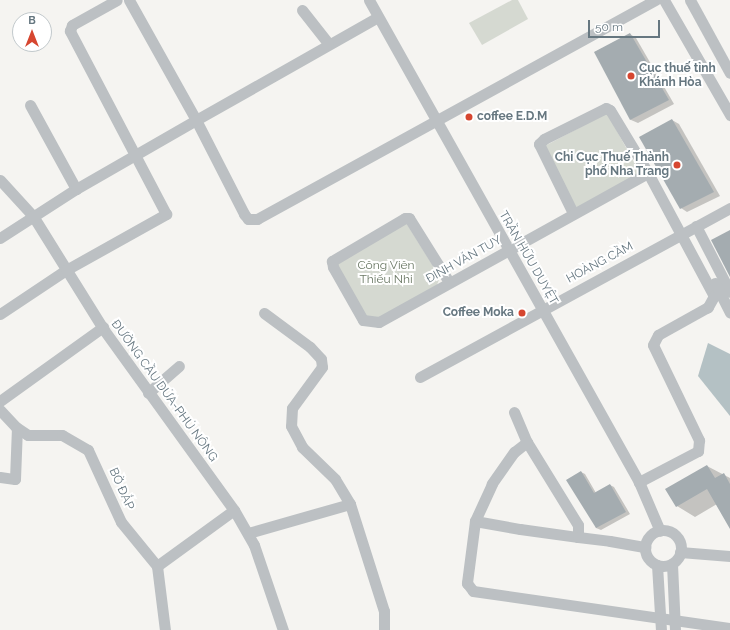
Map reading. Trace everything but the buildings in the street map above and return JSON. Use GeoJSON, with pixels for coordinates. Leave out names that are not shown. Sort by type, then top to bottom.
{"type":"FeatureCollection","features":[{"type":"Feature","properties":{"kind":"street"},"geometry":{"type":"LineString","coordinates":[[0,314],[66,270],[166,214],[70,31],[72,25],[117,0]]}},
{"type":"Feature","properties":{"kind":"street"},"geometry":{"type":"LineString","coordinates":[[129,0],[196,120],[244,214],[253,220],[656,0]]}},
{"type":"Feature","properties":{"kind":"street","name":"TRẦN HỮU DUYỆT"},"geometry":{"type":"LineString","coordinates":[[369,0],[639,482],[660,530]]}},
{"type":"Feature","properties":{"kind":"street"},"geometry":{"type":"LineString","coordinates":[[664,0],[730,115]]}},
{"type":"Feature","properties":{"kind":"street"},"geometry":{"type":"LineString","coordinates":[[690,0],[730,73]]}},
{"type":"Feature","properties":{"kind":"street"},"geometry":{"type":"LineString","coordinates":[[302,10],[328,43]]}},
{"type":"Feature","properties":{"kind":"street"},"geometry":{"type":"LineString","coordinates":[[0,238],[76,189],[135,154],[328,43],[378,17]]}},
{"type":"Feature","properties":{"kind":"street"},"geometry":{"type":"LineString","coordinates":[[30,105],[76,189]]}},
{"type":"Feature","properties":{"kind":"street"},"geometry":{"type":"LineString","coordinates":[[573,213],[540,148],[540,142],[606,108],[610,110],[648,173],[730,292]]}},
{"type":"Feature","properties":{"kind":"street","name":"ĐINH VĂN TUY"},"geometry":{"type":"LineString","coordinates":[[449,282],[413,220],[405,218],[332,260],[333,267],[363,320],[379,322],[573,213],[648,173]]}},
{"type":"Feature","properties":{"kind":"street","name":"ĐƯỜNG CẦU DỨA-PHÚ NÔNG"},"geometry":{"type":"LineString","coordinates":[[0,180],[33,216],[102,327],[148,393],[234,510],[248,533],[283,630]]}},
{"type":"Feature","properties":{"kind":"street","name":"HOÀNG CẦM"},"geometry":{"type":"LineString","coordinates":[[420,377],[542,309],[730,208]]}},
{"type":"Feature","properties":{"kind":"street"},"geometry":{"type":"LineString","coordinates":[[688,230],[730,312]]}},
{"type":"Feature","properties":{"kind":"street"},"geometry":{"type":"LineString","coordinates":[[639,482],[692,456],[700,445],[654,345],[658,335],[663,331],[713,302],[714,296],[688,230]]}},
{"type":"Feature","properties":{"kind":"street"},"geometry":{"type":"LineString","coordinates":[[264,313],[321,359],[322,367],[292,408],[291,426],[302,447],[335,479],[350,504],[384,611],[384,630]]}},
{"type":"Feature","properties":{"kind":"street"},"geometry":{"type":"LineString","coordinates":[[0,401],[102,327]]}},
{"type":"Feature","properties":{"kind":"street"},"geometry":{"type":"LineString","coordinates":[[148,393],[179,366]]}},
{"type":"Feature","properties":{"kind":"street","name":"BỜ ĐẮP"},"geometry":{"type":"LineString","coordinates":[[0,410],[17,428],[28,435],[62,435],[88,450],[121,522],[157,566]]}},
{"type":"Feature","properties":{"kind":"street"},"geometry":{"type":"LineString","coordinates":[[514,412],[527,442],[578,525],[578,537]]}},
{"type":"Feature","properties":{"kind":"street"},"geometry":{"type":"LineString","coordinates":[[0,477],[15,479],[17,428]]}},
{"type":"Feature","properties":{"kind":"street"},"geometry":{"type":"LineString","coordinates":[[527,442],[511,456],[492,484],[475,521],[467,583],[473,591],[661,624],[730,628]]}},
{"type":"Feature","properties":{"kind":"street"},"geometry":{"type":"LineString","coordinates":[[248,533],[350,504]]}},
{"type":"Feature","properties":{"kind":"street"},"geometry":{"type":"LineString","coordinates":[[165,630],[157,566],[234,510]]}},
{"type":"Feature","properties":{"kind":"street"},"geometry":{"type":"LineString","coordinates":[[475,521],[645,547]]}},
{"type":"Feature","properties":{"kind":"street"},"geometry":{"type":"LineString","coordinates":[[672,564],[657,565],[648,558],[645,547],[650,536],[660,530],[676,536],[680,552],[672,564],[676,625]]}},
{"type":"Feature","properties":{"kind":"street"},"geometry":{"type":"LineString","coordinates":[[680,552],[730,556]]}},
{"type":"Feature","properties":{"kind":"street"},"geometry":{"type":"LineString","coordinates":[[657,565],[661,624]]}},
{"type":"Feature","properties":{"kind":"green space"},"geometry":{"type":"Polygon","coordinates":[[[512,0],[518,0],[528,19],[482,45],[469,23],[512,0]]]}},
{"type":"Feature","properties":{"kind":"green space"},"geometry":{"type":"Polygon","coordinates":[[[607,113],[640,173],[576,208],[543,147],[607,113]]]}},
{"type":"Feature","properties":{"kind":"green space","name":"Công Viên Thiếu Nhi"},"geometry":{"type":"Polygon","coordinates":[[[405,221],[440,277],[437,285],[377,319],[367,317],[336,263],[405,221]]]}},
{"type":"Feature","properties":{"kind":"shaded area"},"geometry":{"type":"Polygon","coordinates":[[[708,343],[730,354],[730,416],[698,376],[708,343]]]}},
{"type":"Feature","properties":{"kind":"place","name":"Cục thuế tỉnh Khánh Hòa"},"geometry":{"type":"Point","coordinates":[631,76]}},
{"type":"Feature","properties":{"kind":"place","name":"coffee E.D.M"},"geometry":{"type":"Point","coordinates":[469,117]}},
{"type":"Feature","properties":{"kind":"place","name":"Chi Cục Thuế Thành phố Nha Trang"},"geometry":{"type":"Point","coordinates":[677,165]}},
{"type":"Feature","properties":{"kind":"place","name":"Coffee Moka"},"geometry":{"type":"Point","coordinates":[522,313]}}]}
